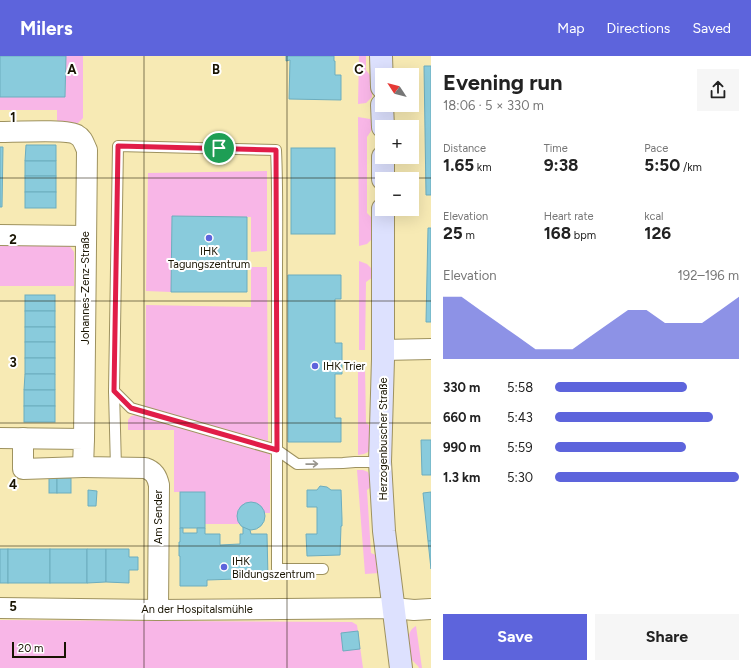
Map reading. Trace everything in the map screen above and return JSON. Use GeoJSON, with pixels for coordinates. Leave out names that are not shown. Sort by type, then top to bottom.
{"type":"FeatureCollection","features":[{"type":"Feature","properties":{"kind":"main road"},"geometry":{"type":"LineString","coordinates":[[382,56],[382,68]]}},
{"type":"Feature","properties":{"kind":"main road","name":"Herzogenbuscher Straße"},"geometry":{"type":"LineString","coordinates":[[383,216],[383,350],[380,462],[384,531],[401,668]]}},
{"type":"Feature","properties":{"kind":"street","name":"Johannes-Zenz-Straße"},"geometry":{"type":"LineString","coordinates":[[0,132],[75,133],[82,138],[87,150],[84,439]]}},
{"type":"Feature","properties":{"kind":"street"},"geometry":{"type":"LineString","coordinates":[[0,235],[85,236]]}},
{"type":"Feature","properties":{"kind":"street"},"geometry":{"type":"LineString","coordinates":[[383,350],[431,349]]}},
{"type":"Feature","properties":{"kind":"street"},"geometry":{"type":"LineString","coordinates":[[0,438],[84,439],[83,467]]}},
{"type":"Feature","properties":{"kind":"street","name":"Am Sender"},"geometry":{"type":"LineString","coordinates":[[23,438],[23,469],[83,467],[145,468],[150,470],[157,478],[158,610]]}},
{"type":"Feature","properties":{"kind":"street","name":"An der Hospitalsmühle"},"geometry":{"type":"LineString","coordinates":[[0,608],[158,610],[431,609]]}},
{"type":"Feature","properties":{"kind":"lane"},"geometry":{"type":"LineString","coordinates":[[116,468],[114,391],[118,146],[276,150],[277,569],[323,569]]}},
{"type":"Feature","properties":{"kind":"lane"},"geometry":{"type":"LineString","coordinates":[[114,391],[131,408],[277,450],[297,464],[380,462]]}},
{"type":"Feature","properties":{"kind":"shaded area"},"geometry":{"type":"Polygon","coordinates":[[[66,56],[83,56],[83,118],[77,124],[57,125],[57,110],[0,110],[0,97],[65,97],[66,56]]]}},
{"type":"Feature","properties":{"kind":"shaded area"},"geometry":{"type":"Polygon","coordinates":[[[359,56],[366,56],[366,70],[372,78],[372,97],[366,103],[358,104],[359,56]]]}},
{"type":"Feature","properties":{"kind":"shaded area"},"geometry":{"type":"Polygon","coordinates":[[[358,117],[370,119],[373,123],[373,128],[367,137],[367,213],[372,218],[371,240],[367,244],[359,246],[358,117]]]}},
{"type":"Feature","properties":{"kind":"shaded area"},"geometry":{"type":"Polygon","coordinates":[[[267,171],[267,251],[251,252],[251,217],[172,216],[171,292],[146,291],[148,173],[267,171]]]}},
{"type":"Feature","properties":{"kind":"shaded area"},"geometry":{"type":"Polygon","coordinates":[[[0,244],[69,245],[74,252],[74,286],[0,286],[0,244]]]}},
{"type":"Feature","properties":{"kind":"shaded area"},"geometry":{"type":"Polygon","coordinates":[[[359,261],[367,264],[373,270],[373,277],[366,282],[365,350],[359,350],[359,261]]]}},
{"type":"Feature","properties":{"kind":"shaded area"},"geometry":{"type":"Polygon","coordinates":[[[251,267],[267,267],[268,441],[145,407],[146,305],[251,307],[251,267]]]}},
{"type":"Feature","properties":{"kind":"shaded area"},"geometry":{"type":"Polygon","coordinates":[[[358,367],[365,367],[366,423],[372,427],[370,451],[358,455],[358,367]]]}},
{"type":"Feature","properties":{"kind":"shaded area"},"geometry":{"type":"Polygon","coordinates":[[[136,415],[270,454],[270,513],[264,513],[255,503],[250,502],[241,507],[238,511],[240,524],[205,524],[205,492],[174,492],[174,430],[128,430],[128,420],[131,416],[136,415]]]}},
{"type":"Feature","properties":{"kind":"shaded area"},"geometry":{"type":"Polygon","coordinates":[[[357,470],[368,472],[373,485],[367,490],[371,553],[378,556],[379,573],[365,574],[357,470]]]}},
{"type":"Feature","properties":{"kind":"shaded area"},"geometry":{"type":"Polygon","coordinates":[[[0,620],[352,622],[357,625],[363,668],[0,668],[0,620]]]}},
{"type":"Feature","properties":{"kind":"shaded area"},"geometry":{"type":"Polygon","coordinates":[[[416,626],[422,668],[419,668],[411,659],[409,645],[410,632],[416,626]]]}},
{"type":"Feature","properties":{"kind":"building"},"geometry":{"type":"Polygon","coordinates":[[[0,56],[66,56],[65,97],[0,97],[0,56]]]}},
{"type":"Feature","properties":{"kind":"building"},"geometry":{"type":"Polygon","coordinates":[[[286,56],[334,56],[335,75],[341,75],[341,100],[289,99],[290,60],[286,61],[286,56]]]}},
{"type":"Feature","properties":{"kind":"building"},"geometry":{"type":"Polygon","coordinates":[[[424,66],[431,66],[431,195],[426,195],[424,66]]]}},
{"type":"Feature","properties":{"kind":"building"},"geometry":{"type":"Polygon","coordinates":[[[26,145],[56,145],[56,161],[25,161],[26,145]]]}},
{"type":"Feature","properties":{"kind":"building"},"geometry":{"type":"Polygon","coordinates":[[[0,147],[3,147],[2,207],[0,207],[0,147]]]}},
{"type":"Feature","properties":{"kind":"building"},"geometry":{"type":"Polygon","coordinates":[[[291,148],[335,148],[335,234],[291,234],[291,148]]]}},
{"type":"Feature","properties":{"kind":"building"},"geometry":{"type":"Polygon","coordinates":[[[25,161],[56,161],[56,176],[25,176],[25,161]]]}},
{"type":"Feature","properties":{"kind":"building"},"geometry":{"type":"Polygon","coordinates":[[[25,176],[56,176],[56,192],[25,192],[25,176]]]}},
{"type":"Feature","properties":{"kind":"building"},"geometry":{"type":"Polygon","coordinates":[[[25,192],[56,192],[56,208],[25,208],[25,192]]]}},
{"type":"Feature","properties":{"kind":"building","name":"IHK Tagungszentrum"},"geometry":{"type":"Polygon","coordinates":[[[172,216],[247,217],[247,292],[171,292],[172,216]]]}},
{"type":"Feature","properties":{"kind":"building"},"geometry":{"type":"Polygon","coordinates":[[[428,228],[431,228],[431,322],[426,322],[428,228]]]}},
{"type":"Feature","properties":{"kind":"building","name":"IHK Trier"},"geometry":{"type":"Polygon","coordinates":[[[288,275],[341,275],[341,299],[335,299],[335,343],[342,343],[342,374],[335,374],[335,418],[341,418],[341,442],[288,442],[288,275]]]}},
{"type":"Feature","properties":{"kind":"building"},"geometry":{"type":"Polygon","coordinates":[[[25,295],[55,295],[55,311],[25,311],[25,295]]]}},
{"type":"Feature","properties":{"kind":"building"},"geometry":{"type":"Polygon","coordinates":[[[25,311],[55,311],[55,327],[25,327],[25,311]]]}},
{"type":"Feature","properties":{"kind":"building"},"geometry":{"type":"Polygon","coordinates":[[[25,327],[55,327],[55,342],[25,342],[25,327]]]}},
{"type":"Feature","properties":{"kind":"building"},"geometry":{"type":"Polygon","coordinates":[[[25,342],[55,342],[55,358],[25,358],[25,342]]]}},
{"type":"Feature","properties":{"kind":"building"},"geometry":{"type":"Polygon","coordinates":[[[25,358],[55,358],[55,374],[25,374],[25,358]]]}},
{"type":"Feature","properties":{"kind":"building"},"geometry":{"type":"Polygon","coordinates":[[[25,374],[55,374],[55,390],[24,390],[25,374]]]}},
{"type":"Feature","properties":{"kind":"building"},"geometry":{"type":"Polygon","coordinates":[[[24,390],[55,390],[55,406],[24,406],[24,390]]]}},
{"type":"Feature","properties":{"kind":"building"},"geometry":{"type":"Polygon","coordinates":[[[24,406],[55,406],[55,422],[24,422],[24,406]]]}},
{"type":"Feature","properties":{"kind":"building"},"geometry":{"type":"Polygon","coordinates":[[[421,440],[431,440],[431,475],[422,475],[421,440]]]}},
{"type":"Feature","properties":{"kind":"building"},"geometry":{"type":"Polygon","coordinates":[[[49,478],[57,478],[57,493],[49,493],[49,478]]]}},
{"type":"Feature","properties":{"kind":"building"},"geometry":{"type":"Polygon","coordinates":[[[57,478],[71,478],[71,493],[57,493],[57,478]]]}},
{"type":"Feature","properties":{"kind":"building"},"geometry":{"type":"Polygon","coordinates":[[[320,486],[327,487],[331,490],[341,490],[342,526],[340,555],[307,556],[306,534],[317,534],[317,507],[307,507],[307,490],[317,490],[320,486]]]}},
{"type":"Feature","properties":{"kind":"building"},"geometry":{"type":"Polygon","coordinates":[[[88,490],[97,491],[96,506],[88,506],[88,490]]]}},
{"type":"Feature","properties":{"kind":"building"},"geometry":{"type":"Polygon","coordinates":[[[180,492],[205,492],[205,528],[180,528],[180,492]]]}},
{"type":"Feature","properties":{"kind":"building"},"geometry":{"type":"Polygon","coordinates":[[[431,492],[431,541],[428,541],[423,493],[431,492]]]}},
{"type":"Feature","properties":{"kind":"building"},"geometry":{"type":"Polygon","coordinates":[[[251,502],[261,506],[265,516],[261,526],[251,530],[241,526],[237,516],[241,506],[251,502]]]}},
{"type":"Feature","properties":{"kind":"building","name":"IHK Bildungszentrum"},"geometry":{"type":"Polygon","coordinates":[[[243,527],[250,530],[251,534],[267,534],[268,578],[207,580],[207,586],[180,586],[180,528],[183,528],[183,533],[197,533],[197,528],[205,528],[205,534],[220,534],[220,545],[240,544],[240,534],[243,534],[243,527]]]}},
{"type":"Feature","properties":{"kind":"building"},"geometry":{"type":"Polygon","coordinates":[[[428,541],[431,541],[431,569],[428,541]]]}},
{"type":"Feature","properties":{"kind":"building"},"geometry":{"type":"Polygon","coordinates":[[[0,549],[8,549],[8,583],[0,583],[0,549]]]}},
{"type":"Feature","properties":{"kind":"building"},"geometry":{"type":"Polygon","coordinates":[[[8,549],[50,549],[50,583],[8,583],[8,549]]]}},
{"type":"Feature","properties":{"kind":"building"},"geometry":{"type":"Polygon","coordinates":[[[50,549],[87,549],[87,583],[50,583],[50,549]]]}},
{"type":"Feature","properties":{"kind":"building"},"geometry":{"type":"Polygon","coordinates":[[[87,549],[106,549],[106,582],[87,583],[87,549]]]}},
{"type":"Feature","properties":{"kind":"building"},"geometry":{"type":"Polygon","coordinates":[[[106,549],[129,549],[129,557],[138,557],[138,570],[129,570],[129,583],[106,582],[106,549]]]}},
{"type":"Feature","properties":{"kind":"building"},"geometry":{"type":"Polygon","coordinates":[[[358,631],[360,649],[343,651],[341,633],[358,631]]]}},
{"type":"Feature","properties":{"kind":"place","name":"IHK Tagungszentrum"},"geometry":{"type":"Point","coordinates":[209,238]}},
{"type":"Feature","properties":{"kind":"place","name":"IHK Trier"},"geometry":{"type":"Point","coordinates":[315,366]}},
{"type":"Feature","properties":{"kind":"place","name":"IHK Bildungszentrum"},"geometry":{"type":"Point","coordinates":[224,567]}},
{"type":"Feature","properties":{"kind":"route"},"geometry":{"type":"LineString","coordinates":[[118,146],[219,148],[276,150],[277,450],[131,408],[114,391],[118,146]]}}]}
